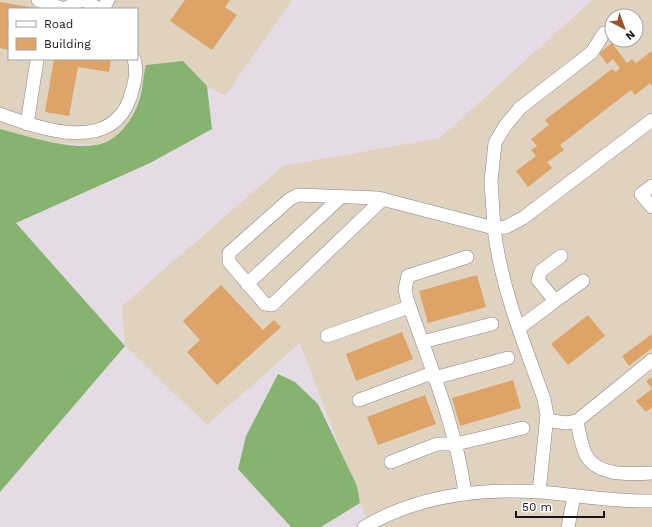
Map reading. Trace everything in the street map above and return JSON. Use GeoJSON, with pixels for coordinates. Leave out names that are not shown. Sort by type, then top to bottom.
{"type":"FeatureCollection","features":[{"type":"Feature","properties":{"kind":"street"},"geometry":{"type":"LineString","coordinates":[[38,0],[61,8]]}},
{"type":"Feature","properties":{"kind":"street"},"geometry":{"type":"LineString","coordinates":[[66,8],[83,0],[97,8]]}},
{"type":"Feature","properties":{"kind":"street"},"geometry":{"type":"LineString","coordinates":[[540,492],[546,420],[544,399],[519,328],[500,264],[494,228],[490,181],[494,143],[505,126],[520,108],[592,52],[604,34]]}},
{"type":"Feature","properties":{"kind":"street"},"geometry":{"type":"LineString","coordinates":[[26,124],[38,60]]}},
{"type":"Feature","properties":{"kind":"street"},"geometry":{"type":"LineString","coordinates":[[0,114],[26,124],[85,134],[99,131],[111,125],[121,115],[128,103],[135,83],[136,66],[134,60]]}},
{"type":"Feature","properties":{"kind":"street"},"geometry":{"type":"LineString","coordinates":[[383,199],[272,305],[265,304],[229,262],[229,253],[290,199],[298,195],[383,199],[494,228],[506,227],[523,218],[652,120]]}},
{"type":"Feature","properties":{"kind":"street"},"geometry":{"type":"LineString","coordinates":[[652,186],[641,194],[652,207]]}},
{"type":"Feature","properties":{"kind":"street"},"geometry":{"type":"LineString","coordinates":[[248,284],[341,197]]}},
{"type":"Feature","properties":{"kind":"street"},"geometry":{"type":"LineString","coordinates":[[555,301],[538,280],[542,271],[561,256]]}},
{"type":"Feature","properties":{"kind":"street"},"geometry":{"type":"LineString","coordinates":[[465,494],[456,444],[409,307],[405,288],[408,276],[468,257]]}},
{"type":"Feature","properties":{"kind":"street"},"geometry":{"type":"LineString","coordinates":[[519,328],[583,281]]}},
{"type":"Feature","properties":{"kind":"street"},"geometry":{"type":"LineString","coordinates":[[327,336],[409,307]]}},
{"type":"Feature","properties":{"kind":"street"},"geometry":{"type":"LineString","coordinates":[[422,342],[492,324]]}},
{"type":"Feature","properties":{"kind":"street"},"geometry":{"type":"LineString","coordinates":[[359,400],[433,375],[508,358]]}},
{"type":"Feature","properties":{"kind":"street"},"geometry":{"type":"LineString","coordinates":[[546,420],[566,423],[577,421],[652,360]]}},
{"type":"Feature","properties":{"kind":"street"},"geometry":{"type":"LineString","coordinates":[[577,421],[585,453],[593,464],[613,472],[627,474],[652,473]]}},
{"type":"Feature","properties":{"kind":"street"},"geometry":{"type":"LineString","coordinates":[[391,462],[437,444],[456,444],[523,428]]}},
{"type":"Feature","properties":{"kind":"street"},"geometry":{"type":"LineString","coordinates":[[367,526],[391,513],[428,501],[465,494],[501,491],[540,492],[628,501],[652,500]]}},
{"type":"Feature","properties":{"kind":"street"},"geometry":{"type":"LineString","coordinates":[[568,527],[574,496]]}},
{"type":"Feature","properties":{"kind":"shaded area"},"geometry":{"type":"Polygon","coordinates":[[[0,0],[292,0],[225,96],[207,86],[183,61],[146,65],[139,101],[129,123],[117,136],[97,145],[49,142],[0,129],[0,0]]]}},
{"type":"Feature","properties":{"kind":"shaded area"},"geometry":{"type":"Polygon","coordinates":[[[592,0],[652,0],[652,527],[370,527],[300,343],[207,425],[125,346],[122,306],[283,166],[440,138],[592,0]]]}},
{"type":"Feature","properties":{"kind":"green space"},"geometry":{"type":"Polygon","coordinates":[[[183,61],[207,86],[212,129],[150,163],[16,223],[125,346],[0,492],[0,129],[73,146],[96,145],[104,143],[117,135],[133,115],[140,97],[146,65],[183,61]]]}},
{"type":"Feature","properties":{"kind":"green space"},"geometry":{"type":"Polygon","coordinates":[[[278,374],[295,382],[318,404],[357,486],[360,503],[321,527],[291,527],[238,469],[246,436],[278,374]]]}},
{"type":"Feature","properties":{"kind":"building"},"geometry":{"type":"Polygon","coordinates":[[[185,0],[230,0],[225,7],[237,15],[212,50],[170,21],[185,0]]]}},
{"type":"Feature","properties":{"kind":"building"},"geometry":{"type":"Polygon","coordinates":[[[0,2],[35,8],[8,8],[8,50],[0,48],[0,2]]]}},
{"type":"Feature","properties":{"kind":"building"},"geometry":{"type":"Polygon","coordinates":[[[606,48],[616,48],[627,63],[632,59],[636,63],[652,51],[652,87],[650,83],[635,95],[631,90],[560,145],[564,150],[547,162],[552,168],[528,187],[516,171],[536,156],[531,150],[537,146],[531,139],[549,125],[545,120],[612,69],[616,72],[620,68],[613,59],[607,64],[599,53],[606,48]]]}},
{"type":"Feature","properties":{"kind":"building"},"geometry":{"type":"Polygon","coordinates":[[[54,60],[111,60],[109,72],[78,67],[69,116],[45,112],[54,60]]]}},
{"type":"Feature","properties":{"kind":"building"},"geometry":{"type":"Polygon","coordinates":[[[477,275],[486,307],[428,323],[419,291],[477,275]]]}},
{"type":"Feature","properties":{"kind":"building"},"geometry":{"type":"Polygon","coordinates":[[[221,285],[263,330],[274,320],[281,327],[217,385],[187,352],[200,340],[183,321],[221,285]]]}},
{"type":"Feature","properties":{"kind":"building"},"geometry":{"type":"Polygon","coordinates":[[[588,315],[605,336],[568,365],[551,344],[588,315]]]}},
{"type":"Feature","properties":{"kind":"building"},"geometry":{"type":"Polygon","coordinates":[[[402,332],[413,359],[356,381],[346,354],[402,332]]]}},
{"type":"Feature","properties":{"kind":"building"},"geometry":{"type":"Polygon","coordinates":[[[652,334],[652,348],[629,366],[622,356],[652,334]]]}},
{"type":"Feature","properties":{"kind":"building"},"geometry":{"type":"Polygon","coordinates":[[[652,377],[652,389],[646,381],[652,377]]]}},
{"type":"Feature","properties":{"kind":"building"},"geometry":{"type":"Polygon","coordinates":[[[513,380],[521,408],[460,426],[452,398],[513,380]]]}},
{"type":"Feature","properties":{"kind":"building"},"geometry":{"type":"Polygon","coordinates":[[[652,389],[652,407],[646,412],[636,401],[652,389]]]}},
{"type":"Feature","properties":{"kind":"building"},"geometry":{"type":"Polygon","coordinates":[[[425,395],[436,424],[378,445],[367,417],[425,395]]]}}]}
